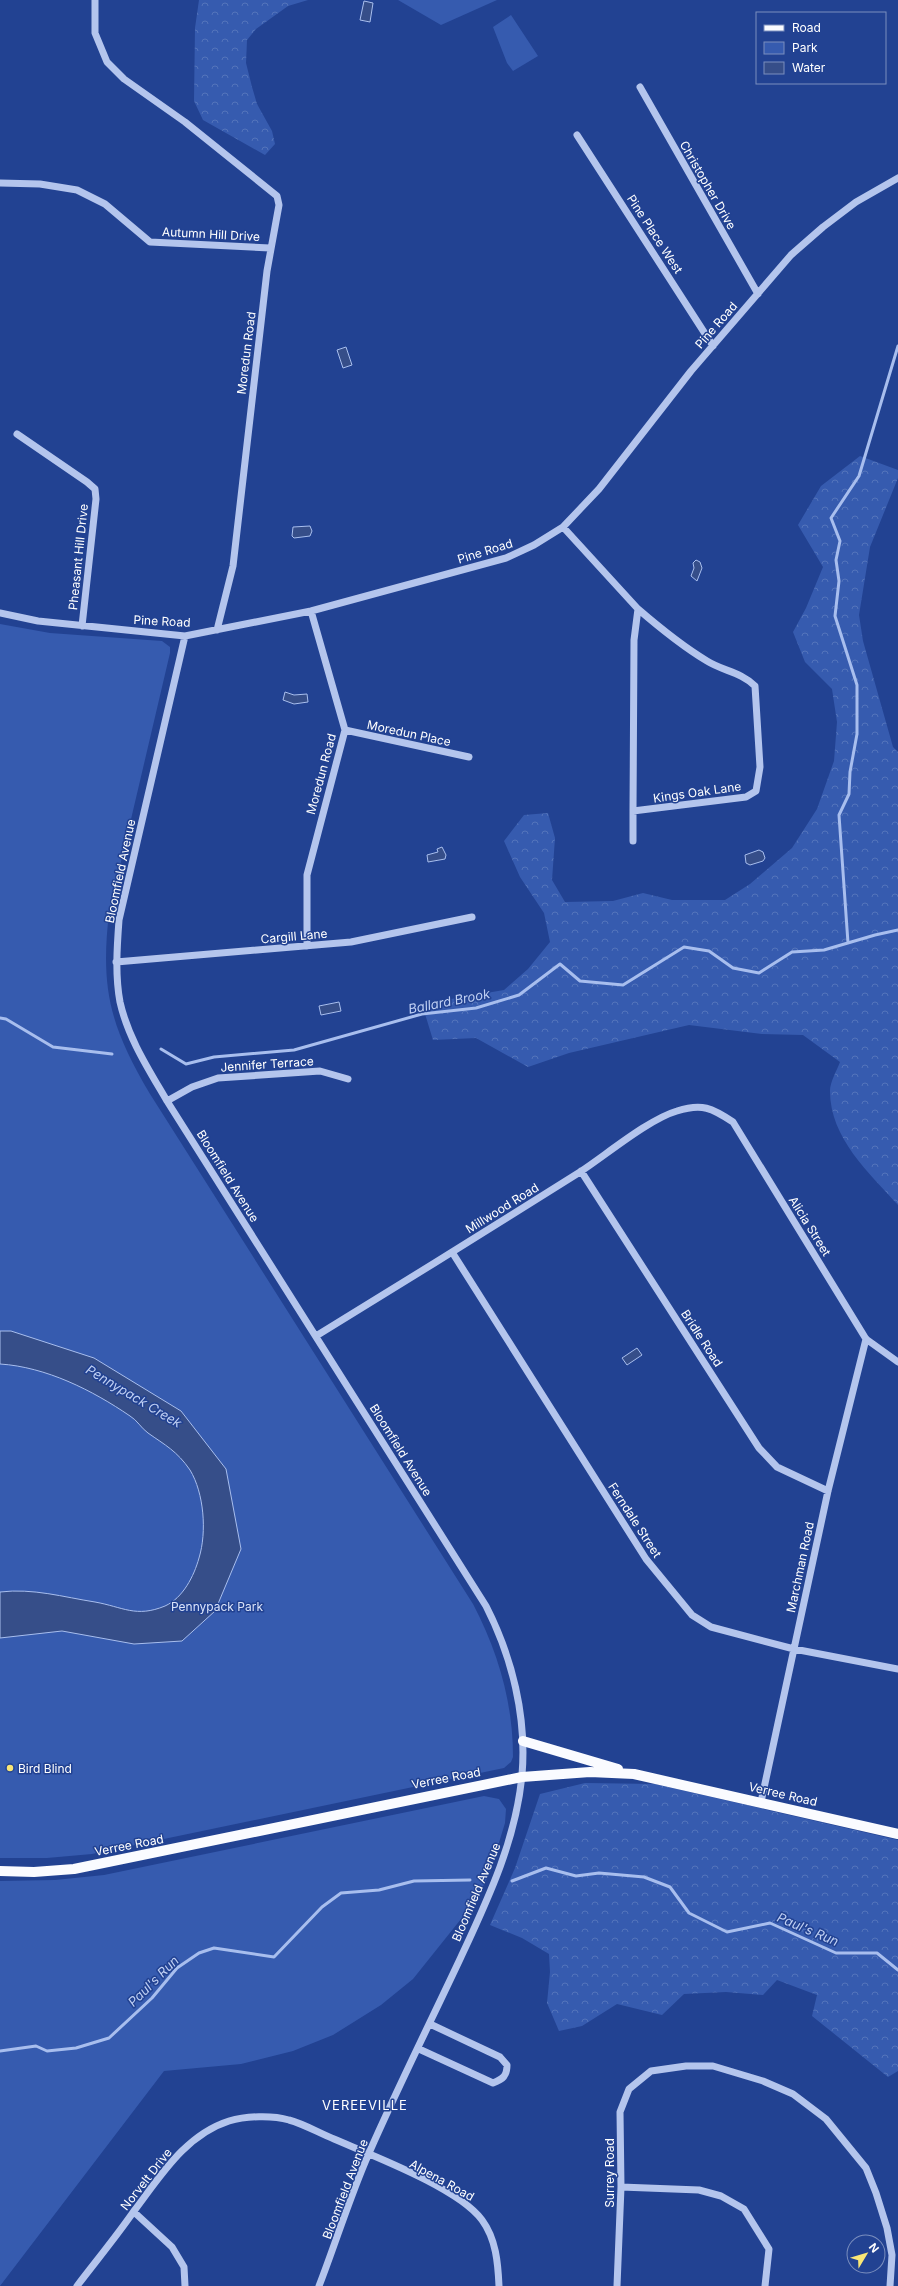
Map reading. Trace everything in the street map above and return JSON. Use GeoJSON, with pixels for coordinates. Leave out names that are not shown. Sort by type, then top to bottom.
{"type":"FeatureCollection","features":[{"type":"Feature","properties":{"kind":"main road"},"geometry":{"type":"LineString","coordinates":[[523,1741],[634,1774]]}},
{"type":"Feature","properties":{"kind":"main road","name":"Verree Road"},"geometry":{"type":"LineString","coordinates":[[0,1871],[34,1872],[74,1869],[118,1862],[352,1811],[522,1777],[590,1772],[634,1774],[898,1834]]}},
{"type":"Feature","properties":{"kind":"street","name":"Moredun Road"},"geometry":{"type":"LineString","coordinates":[[95,0],[95,33],[107,62],[124,79],[185,122],[277,196],[279,205],[270,248],[233,566],[217,630]]}},
{"type":"Feature","properties":{"kind":"street","name":"Christopher Drive"},"geometry":{"type":"LineString","coordinates":[[640,87],[758,294]]}},
{"type":"Feature","properties":{"kind":"street","name":"Pine Place West"},"geometry":{"type":"LineString","coordinates":[[577,135],[713,346]]}},
{"type":"Feature","properties":{"kind":"street","name":"Pine Road"},"geometry":{"type":"LineString","coordinates":[[0,613],[38,621],[185,636],[311,611],[506,558],[534,545],[563,527],[599,489],[713,346],[791,255],[823,227],[856,202],[898,178]]}},
{"type":"Feature","properties":{"kind":"street","name":"Autumn Hill Drive"},"geometry":{"type":"LineString","coordinates":[[0,183],[40,184],[78,190],[105,204],[150,242],[270,248]]}},
{"type":"Feature","properties":{"kind":"street","name":"Pheasant Hill Drive"},"geometry":{"type":"LineString","coordinates":[[17,434],[95,489],[96,499],[82,626]]}},
{"type":"Feature","properties":{"kind":"street","name":"Kings Oak Lane"},"geometry":{"type":"LineString","coordinates":[[563,527],[638,609],[691,651],[708,662],[746,676],[755,686],[760,768],[756,791],[746,797],[633,811]]}},
{"type":"Feature","properties":{"kind":"street"},"geometry":{"type":"LineString","coordinates":[[633,841],[634,640],[638,609]]}},
{"type":"Feature","properties":{"kind":"street","name":"Moredun Road"},"geometry":{"type":"LineString","coordinates":[[307,946],[307,875],[344,730],[311,611]]}},
{"type":"Feature","properties":{"kind":"street","name":"Bloomfield Avenue"},"geometry":{"type":"LineString","coordinates":[[185,636],[127,879],[119,920],[116,962],[120,1002],[128,1028],[146,1066],[167,1101],[486,1606],[500,1634],[512,1673],[523,1741],[522,1777],[510,1841],[494,1884],[419,2049],[369,2154],[321,2285]]}},
{"type":"Feature","properties":{"kind":"street","name":"Moredun Place"},"geometry":{"type":"LineString","coordinates":[[344,730],[469,757]]}},
{"type":"Feature","properties":{"kind":"street","name":"Cargill Lane"},"geometry":{"type":"LineString","coordinates":[[116,962],[350,942],[472,916]]}},
{"type":"Feature","properties":{"kind":"street","name":"Jennifer Terrace"},"geometry":{"type":"LineString","coordinates":[[167,1101],[192,1087],[218,1078],[320,1071],[348,1079]]}},
{"type":"Feature","properties":{"kind":"street","name":"Millwood Road"},"geometry":{"type":"LineString","coordinates":[[316,1336],[582,1171],[656,1121],[675,1111],[701,1106]]}},
{"type":"Feature","properties":{"kind":"street","name":"Alicia Street"},"geometry":{"type":"LineString","coordinates":[[701,1106],[717,1112],[733,1122],[866,1338],[898,1362]]}},
{"type":"Feature","properties":{"kind":"street","name":"Bridle Road"},"geometry":{"type":"LineString","coordinates":[[582,1171],[759,1448],[777,1467],[828,1491]]}},
{"type":"Feature","properties":{"kind":"street","name":"Ferndale Street"},"geometry":{"type":"LineString","coordinates":[[452,1252],[646,1559],[692,1615],[711,1627],[794,1649],[898,1669]]}},
{"type":"Feature","properties":{"kind":"street","name":"Marchman Road"},"geometry":{"type":"LineString","coordinates":[[761,1802],[828,1491],[866,1338]]}},
{"type":"Feature","properties":{"kind":"street"},"geometry":{"type":"LineString","coordinates":[[419,2049],[493,2083],[502,2079],[507,2072],[507,2065],[500,2057],[430,2024]]}},
{"type":"Feature","properties":{"kind":"street","name":"Surrey Road"},"geometry":{"type":"LineString","coordinates":[[617,2286],[621,2187],[620,2112],[629,2089],[651,2071],[686,2066],[713,2066],[763,2081],[792,2094],[826,2119],[866,2168],[887,2228],[892,2255],[890,2286]]}},
{"type":"Feature","properties":{"kind":"street","name":"Norvelt Drive"},"geometry":{"type":"LineString","coordinates":[[77,2286],[134,2212],[163,2171],[187,2145],[229,2121],[261,2117],[289,2120],[369,2154]]}},
{"type":"Feature","properties":{"kind":"street","name":"Alpena Road"},"geometry":{"type":"LineString","coordinates":[[369,2154],[456,2197],[472,2209],[482,2221],[491,2237],[497,2257],[499,2286]]}},
{"type":"Feature","properties":{"kind":"street"},"geometry":{"type":"LineString","coordinates":[[621,2187],[699,2190],[721,2196],[744,2209],[769,2249],[769,2267],[765,2286]]}},
{"type":"Feature","properties":{"kind":"street"},"geometry":{"type":"LineString","coordinates":[[134,2212],[172,2247],[184,2267],[185,2286]]}},
{"type":"Feature","properties":{"kind":"green space"},"geometry":{"type":"Polygon","coordinates":[[[199,0],[308,0],[288,6],[256,29],[247,40],[246,63],[252,87],[257,104],[272,131],[275,144],[265,155],[203,120],[194,101],[195,28],[199,0]]]}},
{"type":"Feature","properties":{"kind":"green space"},"geometry":{"type":"Polygon","coordinates":[[[398,0],[497,0],[441,25],[398,0]]]}},
{"type":"Feature","properties":{"kind":"green space"},"geometry":{"type":"Polygon","coordinates":[[[511,15],[538,56],[513,71],[507,63],[493,27],[511,15]]]}},
{"type":"Feature","properties":{"kind":"green space"},"geometry":{"type":"Polygon","coordinates":[[[860,456],[898,470],[898,478],[870,547],[859,615],[863,641],[893,747],[898,752],[898,1205],[853,1154],[837,1124],[832,1108],[830,1087],[840,1062],[803,1035],[762,1034],[689,1025],[569,1053],[528,1067],[476,1038],[433,1040],[422,1004],[504,990],[528,969],[550,942],[544,913],[520,877],[504,841],[524,815],[548,813],[555,838],[552,880],[565,902],[613,901],[643,893],[672,900],[725,900],[750,884],[792,848],[817,809],[834,761],[837,722],[832,689],[805,662],[793,632],[806,608],[823,567],[798,525],[821,486],[860,456]]]}},
{"type":"Feature","properties":{"kind":"green space","name":"Pennypack Park"},"geometry":{"type":"Polygon","coordinates":[[[0,624],[50,633],[162,641],[170,647],[170,653],[109,913],[106,964],[112,1008],[126,1049],[150,1094],[473,1604],[497,1659],[507,1697],[513,1757],[511,1762],[504,1768],[92,1854],[47,1858],[0,1858],[0,624]]]}},
{"type":"Feature","properties":{"kind":"green space"},"geometry":{"type":"Polygon","coordinates":[[[585,1783],[655,1784],[898,1840],[898,2071],[888,2077],[812,2016],[817,1995],[777,1980],[763,1995],[726,1992],[684,1994],[662,2015],[617,2004],[582,2026],[559,2031],[547,2003],[550,1972],[549,1954],[522,1938],[490,1925],[515,1868],[540,1794],[585,1783]]]}},
{"type":"Feature","properties":{"kind":"green space"},"geometry":{"type":"Polygon","coordinates":[[[484,1796],[499,1799],[506,1809],[505,1823],[490,1872],[477,1899],[413,1979],[381,2005],[333,2035],[293,2051],[241,2064],[164,2071],[0,2286],[0,1881],[55,1880],[104,1875],[484,1796]]]}},
{"type":"Feature","properties":{"kind":"water"},"geometry":{"type":"Polygon","coordinates":[[[364,1],[373,3],[370,22],[360,20],[364,1]]]}},
{"type":"Feature","properties":{"kind":"water"},"geometry":{"type":"Polygon","coordinates":[[[346,347],[352,365],[343,368],[337,350],[346,347]]]}},
{"type":"Feature","properties":{"kind":"water"},"geometry":{"type":"Polygon","coordinates":[[[310,526],[312,531],[310,536],[294,538],[292,536],[293,527],[310,526]]]}},
{"type":"Feature","properties":{"kind":"water"},"geometry":{"type":"Polygon","coordinates":[[[696,560],[700,562],[702,568],[697,581],[691,576],[694,568],[693,563],[696,560]]]}},
{"type":"Feature","properties":{"kind":"water"},"geometry":{"type":"Polygon","coordinates":[[[285,692],[294,695],[307,694],[308,702],[294,704],[283,700],[285,692]]]}},
{"type":"Feature","properties":{"kind":"water"},"geometry":{"type":"Polygon","coordinates":[[[442,847],[446,855],[445,859],[428,862],[427,855],[438,852],[437,849],[442,847]]]}},
{"type":"Feature","properties":{"kind":"water"},"geometry":{"type":"Polygon","coordinates":[[[759,850],[763,852],[765,858],[763,861],[750,865],[746,863],[745,855],[759,850]]]}},
{"type":"Feature","properties":{"kind":"water"},"geometry":{"type":"Polygon","coordinates":[[[339,1002],[341,1011],[321,1015],[319,1006],[339,1002]]]}},
{"type":"Feature","properties":{"kind":"water","name":"Pennypack Creek"},"geometry":{"type":"Polygon","coordinates":[[[0,1331],[11,1331],[94,1358],[181,1411],[226,1469],[241,1549],[215,1611],[182,1641],[134,1644],[62,1631],[0,1638],[0,1592],[36,1592],[137,1611],[146,1611],[165,1606],[177,1598],[187,1586],[194,1572],[199,1558],[203,1537],[203,1513],[195,1479],[185,1463],[175,1453],[146,1431],[132,1418],[100,1397],[68,1381],[51,1375],[17,1366],[0,1364],[0,1331]]]}},
{"type":"Feature","properties":{"kind":"water"},"geometry":{"type":"Polygon","coordinates":[[[637,1348],[642,1355],[627,1365],[622,1358],[637,1348]]]}},
{"type":"Feature","properties":{"kind":"waterway"},"geometry":{"type":"LineString","coordinates":[[848,943],[839,815],[849,794],[850,772],[857,734],[857,685],[835,616],[839,581],[836,560],[840,541],[831,518],[859,476],[898,346]]}},
{"type":"Feature","properties":{"kind":"waterway","name":"Ballard Brook"},"geometry":{"type":"LineString","coordinates":[[161,1049],[186,1064],[214,1057],[294,1050],[422,1014],[476,1008],[519,995],[560,964],[580,981],[623,985],[684,947],[709,951],[733,968],[759,973],[792,952],[824,950],[898,930]]}},
{"type":"Feature","properties":{"kind":"waterway","name":"Ballard Brook"},"geometry":{"type":"LineString","coordinates":[[0,1018],[6,1019],[53,1047],[112,1054]]}},
{"type":"Feature","properties":{"kind":"waterway","name":"Paul's Run"},"geometry":{"type":"LineString","coordinates":[[512,1881],[546,1868],[576,1876],[599,1873],[644,1877],[670,1887],[689,1913],[727,1932],[770,1923],[836,1953],[877,1953],[898,1970]]}},
{"type":"Feature","properties":{"kind":"waterway","name":"Paul's Run"},"geometry":{"type":"LineString","coordinates":[[0,2051],[36,2046],[47,2051],[76,2048],[109,2038],[152,1998],[177,1968],[199,1953],[214,1948],[274,1957],[322,1907],[341,1893],[379,1890],[414,1881],[470,1880]]}},
{"type":"Feature","properties":{"kind":"place","name":"Bird Blind"},"geometry":{"type":"Point","coordinates":[10,1768]}},
{"type":"Feature","properties":{"kind":"district","name":"VEREEVILLE"},"geometry":{"type":"Point","coordinates":[365,2105]}}]}
